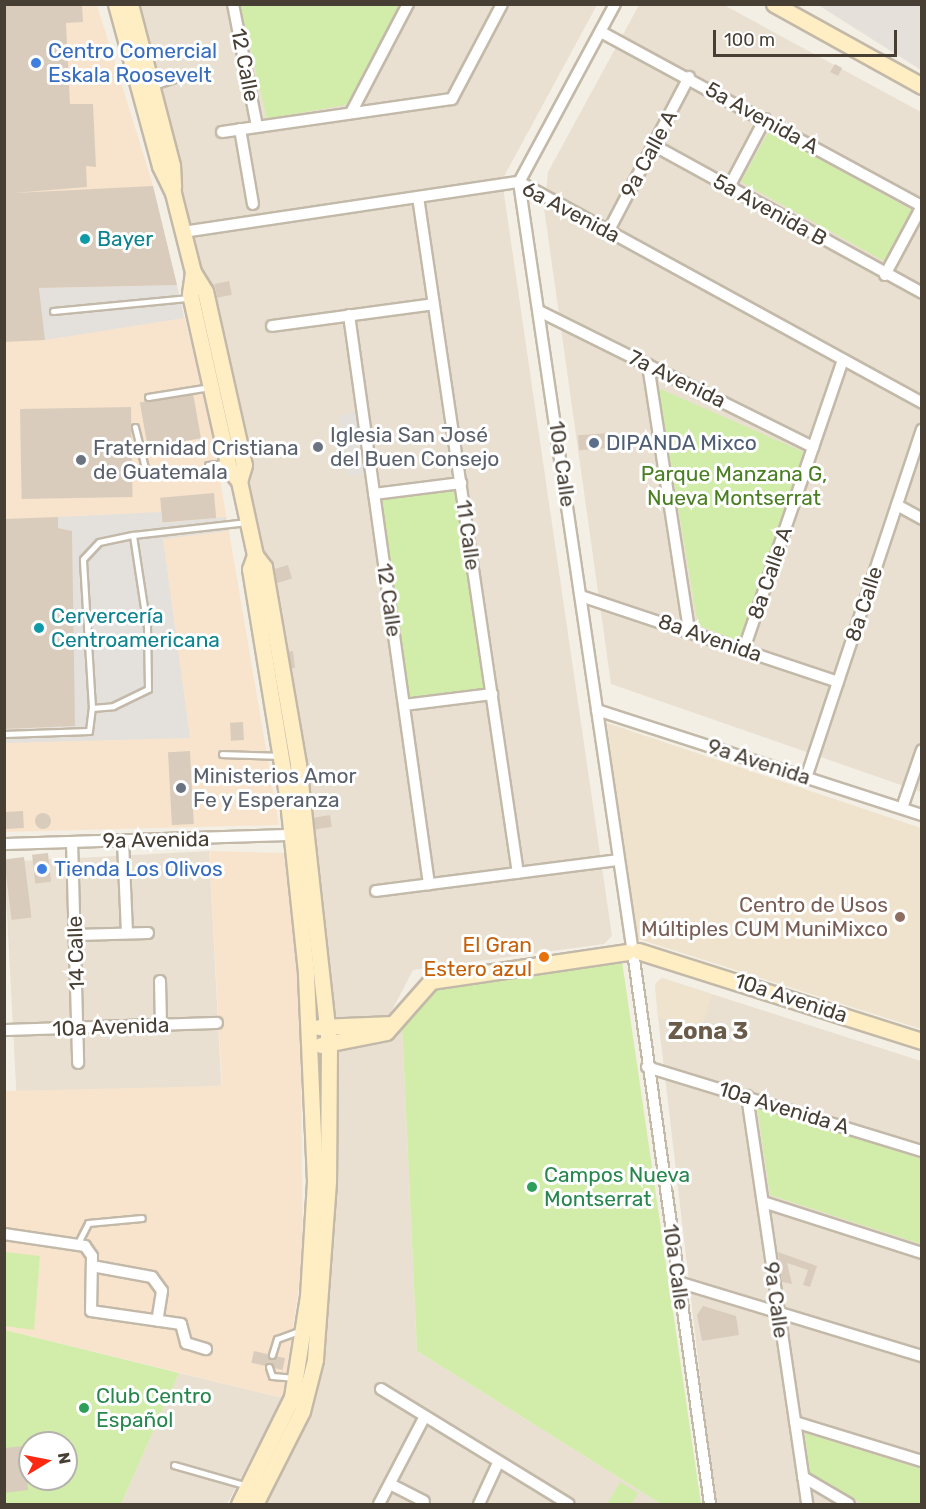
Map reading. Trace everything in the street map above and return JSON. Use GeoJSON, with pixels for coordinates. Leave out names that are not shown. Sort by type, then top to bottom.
{"type":"FeatureCollection","features":[{"type":"Feature","properties":{"kind":"main road"},"geometry":{"type":"LineString","coordinates":[[116,4],[159,160],[173,193],[193,272],[205,291],[244,465],[239,481]]}},
{"type":"Feature","properties":{"kind":"main road"},"geometry":{"type":"LineString","coordinates":[[130,4],[172,165],[173,193]]}},
{"type":"Feature","properties":{"kind":"main road"},"geometry":{"type":"LineString","coordinates":[[781,6],[921,86]]}},
{"type":"Feature","properties":{"kind":"main road"},"geometry":{"type":"LineString","coordinates":[[193,272],[191,297],[228,463],[239,481],[255,555],[264,567],[307,834],[329,1044],[314,1308],[303,1379],[239,1504]]}},
{"type":"Feature","properties":{"kind":"main road"},"geometry":{"type":"LineString","coordinates":[[255,555],[250,569],[281,756],[311,1027],[315,1181],[314,1308],[303,1329],[302,1411],[255,1504]]}},
{"type":"Feature","properties":{"kind":"main road","name":"10a Avenida"},"geometry":{"type":"LineString","coordinates":[[312,1045],[375,1036],[393,1024],[432,981],[634,953],[661,957],[921,1041]]}},
{"type":"Feature","properties":{"kind":"main road"},"geometry":{"type":"LineString","coordinates":[[311,1027],[393,1024]]}},
{"type":"Feature","properties":{"kind":"street","name":"12 Calle"},"geometry":{"type":"LineString","coordinates":[[233,4],[257,126]]}},
{"type":"Feature","properties":{"kind":"street"},"geometry":{"type":"LineString","coordinates":[[352,111],[408,4]]}},
{"type":"Feature","properties":{"kind":"street"},"geometry":{"type":"LineString","coordinates":[[222,132],[454,97],[502,4]]}},
{"type":"Feature","properties":{"kind":"street"},"geometry":{"type":"LineString","coordinates":[[519,182],[615,4]]}},
{"type":"Feature","properties":{"kind":"street","name":"5a Avenida A"},"geometry":{"type":"LineString","coordinates":[[601,32],[689,77],[921,206]]}},
{"type":"Feature","properties":{"kind":"street","name":"9a Calle A"},"geometry":{"type":"LineString","coordinates":[[608,232],[655,146],[689,77]]}},
{"type":"Feature","properties":{"kind":"street"},"geometry":{"type":"LineString","coordinates":[[729,187],[765,119]]}},
{"type":"Feature","properties":{"kind":"street"},"geometry":{"type":"LineString","coordinates":[[240,129],[253,204]]}},
{"type":"Feature","properties":{"kind":"street","name":"5a Avenida B"},"geometry":{"type":"LineString","coordinates":[[655,146],[921,293]]}},
{"type":"Feature","properties":{"kind":"street","name":"6a Avenida"},"geometry":{"type":"LineString","coordinates":[[183,232],[519,182],[921,403]]}},
{"type":"Feature","properties":{"kind":"street","name":"10a Calle"},"geometry":{"type":"LineString","coordinates":[[519,182],[541,312],[618,860],[634,953],[647,1067],[710,1504]]}},
{"type":"Feature","properties":{"kind":"street","name":"11 Calle"},"geometry":{"type":"LineString","coordinates":[[418,197],[518,873]]}},
{"type":"Feature","properties":{"kind":"street"},"geometry":{"type":"LineString","coordinates":[[885,274],[921,206]]}},
{"type":"Feature","properties":{"kind":"street"},"geometry":{"type":"LineString","coordinates":[[272,326],[434,304]]}},
{"type":"Feature","properties":{"kind":"street","name":"7a Avenida"},"geometry":{"type":"LineString","coordinates":[[541,312],[813,447]]}},
{"type":"Feature","properties":{"kind":"street","name":"12 Calle"},"geometry":{"type":"LineString","coordinates":[[349,315],[429,884]]}},
{"type":"Feature","properties":{"kind":"street","name":"8a Calle A"},"geometry":{"type":"LineString","coordinates":[[744,649],[843,360]]}},
{"type":"Feature","properties":{"kind":"street"},"geometry":{"type":"LineString","coordinates":[[648,365],[689,630]]}},
{"type":"Feature","properties":{"kind":"street","name":"8a Calle"},"geometry":{"type":"LineString","coordinates":[[806,778],[921,430]]}},
{"type":"Feature","properties":{"kind":"street"},"geometry":{"type":"LineString","coordinates":[[375,494],[460,483]]}},
{"type":"Feature","properties":{"kind":"street"},"geometry":{"type":"LineString","coordinates":[[897,505],[921,519]]}},
{"type":"Feature","properties":{"kind":"street","name":"8a Avenida"},"geometry":{"type":"LineString","coordinates":[[581,596],[689,630],[838,682]]}},
{"type":"Feature","properties":{"kind":"street"},"geometry":{"type":"LineString","coordinates":[[404,705],[492,694]]}},
{"type":"Feature","properties":{"kind":"street","name":"9a Avenida"},"geometry":{"type":"LineString","coordinates":[[597,710],[921,815]]}},
{"type":"Feature","properties":{"kind":"street"},"geometry":{"type":"LineString","coordinates":[[902,808],[921,750]]}},
{"type":"Feature","properties":{"kind":"street","name":"9a Avenida"},"geometry":{"type":"LineString","coordinates":[[4,844],[307,834]]}},
{"type":"Feature","properties":{"kind":"street"},"geometry":{"type":"LineString","coordinates":[[123,841],[127,933]]}},
{"type":"Feature","properties":{"kind":"street","name":"14 Calle"},"geometry":{"type":"LineString","coordinates":[[72,842],[78,1064]]}},
{"type":"Feature","properties":{"kind":"street"},"geometry":{"type":"LineString","coordinates":[[376,891],[618,860]]}},
{"type":"Feature","properties":{"kind":"street"},"geometry":{"type":"LineString","coordinates":[[76,935],[148,933]]}},
{"type":"Feature","properties":{"kind":"street"},"geometry":{"type":"LineString","coordinates":[[160,981],[161,1025]]}},
{"type":"Feature","properties":{"kind":"street","name":"10a Avenida"},"geometry":{"type":"LineString","coordinates":[[4,1030],[217,1023]]}},
{"type":"Feature","properties":{"kind":"street","name":"10a Avenida A"},"geometry":{"type":"LineString","coordinates":[[647,1067],[921,1151]]}},
{"type":"Feature","properties":{"kind":"street","name":"9a Calle"},"geometry":{"type":"LineString","coordinates":[[747,1096],[807,1504]]}},
{"type":"Feature","properties":{"kind":"street"},"geometry":{"type":"LineString","coordinates":[[763,1202],[921,1253]]}},
{"type":"Feature","properties":{"kind":"street"},"geometry":{"type":"LineString","coordinates":[[4,1234],[78,1243],[92,1256],[91,1311],[181,1324],[186,1343],[206,1349]]}},
{"type":"Feature","properties":{"kind":"street"},"geometry":{"type":"LineString","coordinates":[[92,1266],[152,1277],[162,1291],[157,1321]]}},
{"type":"Feature","properties":{"kind":"street"},"geometry":{"type":"LineString","coordinates":[[678,1282],[921,1356]]}},
{"type":"Feature","properties":{"kind":"street"},"geometry":{"type":"LineString","coordinates":[[381,1389],[424,1418],[569,1504]]}},
{"type":"Feature","properties":{"kind":"street"},"geometry":{"type":"LineString","coordinates":[[379,1504],[424,1418]]}},
{"type":"Feature","properties":{"kind":"street"},"geometry":{"type":"LineString","coordinates":[[795,1422],[921,1461]]}},
{"type":"Feature","properties":{"kind":"street"},"geometry":{"type":"LineString","coordinates":[[479,1504],[498,1463]]}},
{"type":"Feature","properties":{"kind":"street"},"geometry":{"type":"LineString","coordinates":[[803,1477],[849,1504]]}},
{"type":"Feature","properties":{"kind":"street"},"geometry":{"type":"LineString","coordinates":[[390,1484],[424,1502]]}},
{"type":"Feature","properties":{"kind":"lane"},"geometry":{"type":"LineString","coordinates":[[152,86],[191,74]]}},
{"type":"Feature","properties":{"kind":"lane"},"geometry":{"type":"LineString","coordinates":[[53,311],[191,297]]}},
{"type":"Feature","properties":{"kind":"lane"},"geometry":{"type":"LineString","coordinates":[[148,397],[212,387]]}},
{"type":"Feature","properties":{"kind":"lane"},"geometry":{"type":"LineString","coordinates":[[135,427],[145,468]]}},
{"type":"Feature","properties":{"kind":"lane"},"geometry":{"type":"LineString","coordinates":[[208,465],[228,463]]}},
{"type":"Feature","properties":{"kind":"lane"},"geometry":{"type":"LineString","coordinates":[[4,734],[89,731],[92,708],[83,559],[99,542],[133,535],[248,522]]}},
{"type":"Feature","properties":{"kind":"lane"},"geometry":{"type":"LineString","coordinates":[[92,708],[139,696],[151,676],[133,535]]}},
{"type":"Feature","properties":{"kind":"lane"},"geometry":{"type":"LineString","coordinates":[[222,754],[281,756]]}},
{"type":"Feature","properties":{"kind":"lane"},"geometry":{"type":"LineString","coordinates":[[78,1243],[88,1223],[142,1218]]}},
{"type":"Feature","properties":{"kind":"lane"},"geometry":{"type":"LineString","coordinates":[[272,1355],[277,1339],[303,1329]]}},
{"type":"Feature","properties":{"kind":"lane"},"geometry":{"type":"LineString","coordinates":[[269,1367],[272,1376],[303,1379]]}},
{"type":"Feature","properties":{"kind":"lane"},"geometry":{"type":"LineString","coordinates":[[174,1465],[248,1486]]}},
{"type":"Feature","properties":{"kind":"shaded area"},"geometry":{"type":"Polygon","coordinates":[[[4,5],[97,5],[152,182],[211,426],[279,825],[5,832],[4,5]]]}},
{"type":"Feature","properties":{"kind":"shaded area"},"geometry":{"type":"Polygon","coordinates":[[[139,5],[597,5],[502,180],[612,936],[604,944],[413,970],[387,1020],[335,1023],[315,849],[265,552],[139,5]]]}},
{"type":"Feature","properties":{"kind":"shaded area"},"geometry":{"type":"Polygon","coordinates":[[[639,5],[724,5],[921,112],[921,792],[611,684],[544,208],[548,172],[639,5]]]}},
{"type":"Feature","properties":{"kind":"shaded area"},"geometry":{"type":"Polygon","coordinates":[[[818,5],[921,5],[921,70],[818,5]]]}},
{"type":"Feature","properties":{"kind":"shaded area"},"geometry":{"type":"Polygon","coordinates":[[[177,285],[184,318],[45,340],[39,288],[177,285]]]}},
{"type":"Feature","properties":{"kind":"shaded area","name":"Iglesia San José del Buen Consejo"},"geometry":{"type":"Polygon","coordinates":[[[359,412],[369,473],[349,476],[339,415],[359,412]]]}},
{"type":"Feature","properties":{"kind":"shaded area","name":"Cervercería Centroamericana"},"geometry":{"type":"Polygon","coordinates":[[[161,512],[162,523],[226,517],[227,531],[163,539],[190,738],[5,743],[4,729],[74,726],[72,531],[58,528],[58,517],[161,512]]]}},
{"type":"Feature","properties":{"kind":"shaded area"},"geometry":{"type":"Polygon","coordinates":[[[607,723],[921,828],[921,1029],[635,938],[607,723]]]}},
{"type":"Feature","properties":{"kind":"shaded area"},"geometry":{"type":"Polygon","coordinates":[[[209,851],[221,1086],[17,1096],[4,862],[209,851]]]}},
{"type":"Feature","properties":{"kind":"shaded area"},"geometry":{"type":"Polygon","coordinates":[[[209,851],[285,853],[300,992],[303,1259],[283,1398],[5,1330],[5,1091],[222,1086],[209,851]]]}},
{"type":"Feature","properties":{"kind":"shaded area"},"geometry":{"type":"Polygon","coordinates":[[[662,978],[921,1061],[921,1504],[715,1504],[658,1017],[655,984],[662,978]]]}},
{"type":"Feature","properties":{"kind":"shaded area"},"geometry":{"type":"Polygon","coordinates":[[[662,978],[712,995],[700,1032],[658,1017],[655,984],[662,978]]]}},
{"type":"Feature","properties":{"kind":"shaded area"},"geometry":{"type":"Polygon","coordinates":[[[402,1023],[417,1351],[661,1504],[264,1504],[302,1430],[316,1387],[330,1258],[339,1051],[386,1043],[402,1023]]]}},
{"type":"Feature","properties":{"kind":"shaded area"},"geometry":{"type":"Polygon","coordinates":[[[179,1373],[283,1398],[227,1504],[121,1504],[179,1373]]]}},
{"type":"Feature","properties":{"kind":"green space"},"geometry":{"type":"Polygon","coordinates":[[[240,5],[400,5],[350,104],[267,119],[240,5]]]}},
{"type":"Feature","properties":{"kind":"green space"},"geometry":{"type":"Polygon","coordinates":[[[769,131],[913,211],[885,262],[741,182],[769,131]]]}},
{"type":"Feature","properties":{"kind":"green space","name":"Parque Manzana G, Nueva Montserrat"},"geometry":{"type":"Polygon","coordinates":[[[658,388],[806,453],[745,644],[698,625],[658,388]]]}},
{"type":"Feature","properties":{"kind":"green space"},"geometry":{"type":"Polygon","coordinates":[[[458,487],[487,691],[407,702],[379,498],[458,487]]]}},
{"type":"Feature","properties":{"kind":"green space","name":"Campos Nueva Montserrat"},"geometry":{"type":"Polygon","coordinates":[[[622,961],[701,1504],[661,1504],[417,1351],[402,1023],[431,990],[622,961]]]}},
{"type":"Feature","properties":{"kind":"green space"},"geometry":{"type":"Polygon","coordinates":[[[757,1105],[921,1159],[921,1244],[770,1195],[757,1105]]]}},
{"type":"Feature","properties":{"kind":"green space"},"geometry":{"type":"Polygon","coordinates":[[[5,1252],[40,1256],[34,1330],[5,1326],[5,1252]]]}},
{"type":"Feature","properties":{"kind":"green space","name":"Club Centro Español"},"geometry":{"type":"Polygon","coordinates":[[[5,1330],[179,1373],[121,1504],[5,1504],[5,1330]]]}},
{"type":"Feature","properties":{"kind":"green space"},"geometry":{"type":"Polygon","coordinates":[[[805,1433],[921,1469],[921,1504],[863,1504],[810,1475],[805,1433]]]}},
{"type":"Feature","properties":{"kind":"green space"},"geometry":{"type":"Polygon","coordinates":[[[620,1482],[638,1493],[632,1504],[607,1504],[620,1482]]]}},
{"type":"Feature","properties":{"kind":"building"},"geometry":{"type":"Polygon","coordinates":[[[82,4],[83,22],[66,23],[70,104],[93,104],[96,167],[86,166],[87,187],[14,193],[153,186],[177,285],[39,288],[45,340],[4,342],[4,6],[82,4]]]}},
{"type":"Feature","properties":{"kind":"building"},"geometry":{"type":"Polygon","coordinates":[[[835,64],[842,68],[838,76],[830,72],[835,64]]]}},
{"type":"Feature","properties":{"kind":"building"},"geometry":{"type":"Polygon","coordinates":[[[229,281],[232,295],[217,298],[214,284],[229,281]]]}},
{"type":"Feature","properties":{"kind":"building"},"geometry":{"type":"Polygon","coordinates":[[[193,393],[201,438],[148,448],[140,402],[193,393]]]}},
{"type":"Feature","properties":{"kind":"building"},"geometry":{"type":"Polygon","coordinates":[[[131,407],[133,497],[22,499],[20,409],[131,407]]]}},
{"type":"Feature","properties":{"kind":"building","name":"DIPANDA Mixco"},"geometry":{"type":"Polygon","coordinates":[[[609,433],[610,448],[579,450],[578,435],[609,433]]]}},
{"type":"Feature","properties":{"kind":"building"},"geometry":{"type":"Polygon","coordinates":[[[214,493],[216,518],[162,523],[160,498],[214,493]]]}},
{"type":"Feature","properties":{"kind":"building","name":"Cervercería Centroamericana"},"geometry":{"type":"Polygon","coordinates":[[[58,517],[58,528],[72,531],[75,726],[4,729],[4,519],[58,517]]]}},
{"type":"Feature","properties":{"kind":"building"},"geometry":{"type":"Polygon","coordinates":[[[288,565],[292,578],[273,584],[269,571],[288,565]]]}},
{"type":"Feature","properties":{"kind":"building"},"geometry":{"type":"Polygon","coordinates":[[[293,651],[295,668],[284,669],[282,652],[293,651]]]}},
{"type":"Feature","properties":{"kind":"building"},"geometry":{"type":"Polygon","coordinates":[[[243,722],[244,740],[231,741],[230,723],[243,722]]]}},
{"type":"Feature","properties":{"kind":"building","name":"Ministerios Amor Fe y Esperanza"},"geometry":{"type":"Polygon","coordinates":[[[190,751],[194,824],[172,825],[168,752],[190,751]]]}},
{"type":"Feature","properties":{"kind":"building"},"geometry":{"type":"Polygon","coordinates":[[[23,811],[24,828],[5,829],[4,812],[23,811]]]}},
{"type":"Feature","properties":{"kind":"building"},"geometry":{"type":"Polygon","coordinates":[[[40,813],[46,813],[51,821],[49,827],[40,829],[35,824],[35,818],[40,813]]]}},
{"type":"Feature","properties":{"kind":"building"},"geometry":{"type":"Polygon","coordinates":[[[330,815],[332,827],[315,830],[313,818],[330,815]]]}},
{"type":"Feature","properties":{"kind":"building","name":"Tienda Los Olivos"},"geometry":{"type":"Polygon","coordinates":[[[48,853],[51,882],[35,884],[32,855],[48,853]]]}},
{"type":"Feature","properties":{"kind":"building"},"geometry":{"type":"Polygon","coordinates":[[[24,857],[31,918],[12,920],[4,859],[24,857]]]}},
{"type":"Feature","properties":{"kind":"building"},"geometry":{"type":"Polygon","coordinates":[[[778,1252],[817,1266],[810,1287],[803,1285],[808,1270],[787,1263],[792,1284],[782,1282],[778,1252]]]}},
{"type":"Feature","properties":{"kind":"building"},"geometry":{"type":"Polygon","coordinates":[[[703,1306],[736,1316],[739,1335],[702,1341],[697,1315],[703,1306]]]}},
{"type":"Feature","properties":{"kind":"building"},"geometry":{"type":"Polygon","coordinates":[[[254,1351],[285,1358],[282,1370],[251,1363],[254,1351]]]}},
{"type":"Feature","properties":{"kind":"building"},"geometry":{"type":"Polygon","coordinates":[[[18,1447],[18,1491],[20,1491],[4,1493],[4,1448],[18,1447]]]}},
{"type":"Feature","properties":{"kind":"place","name":"Centro Comercial Eskala Roosevelt"},"geometry":{"type":"Point","coordinates":[36,63]}},
{"type":"Feature","properties":{"kind":"place","name":"Bayer"},"geometry":{"type":"Point","coordinates":[85,239]}},
{"type":"Feature","properties":{"kind":"place","name":"DIPANDA Mixco"},"geometry":{"type":"Point","coordinates":[594,443]}},
{"type":"Feature","properties":{"kind":"place","name":"Iglesia San José del Buen Consejo"},"geometry":{"type":"Point","coordinates":[318,447]}},
{"type":"Feature","properties":{"kind":"place","name":"Fraternidad Cristiana de Guatemala"},"geometry":{"type":"Point","coordinates":[81,460]}},
{"type":"Feature","properties":{"kind":"place","name":"Cervercería Centroamericana"},"geometry":{"type":"Point","coordinates":[39,628]}},
{"type":"Feature","properties":{"kind":"place","name":"Ministerios Amor Fe y Esperanza"},"geometry":{"type":"Point","coordinates":[181,788]}},
{"type":"Feature","properties":{"kind":"place","name":"Tienda Los Olivos"},"geometry":{"type":"Point","coordinates":[42,869]}},
{"type":"Feature","properties":{"kind":"place","name":"Centro de Usos Múltiples CUM MuniMixco"},"geometry":{"type":"Point","coordinates":[900,917]}},
{"type":"Feature","properties":{"kind":"place","name":"El Gran Estero azul"},"geometry":{"type":"Point","coordinates":[544,957]}},
{"type":"Feature","properties":{"kind":"place","name":"Campos Nueva Montserrat"},"geometry":{"type":"Point","coordinates":[532,1187]}},
{"type":"Feature","properties":{"kind":"place","name":"Club Centro Español"},"geometry":{"type":"Point","coordinates":[84,1408]}},
{"type":"Feature","properties":{"kind":"district","name":"Zona 3"},"geometry":{"type":"Point","coordinates":[708,1032]}}]}
